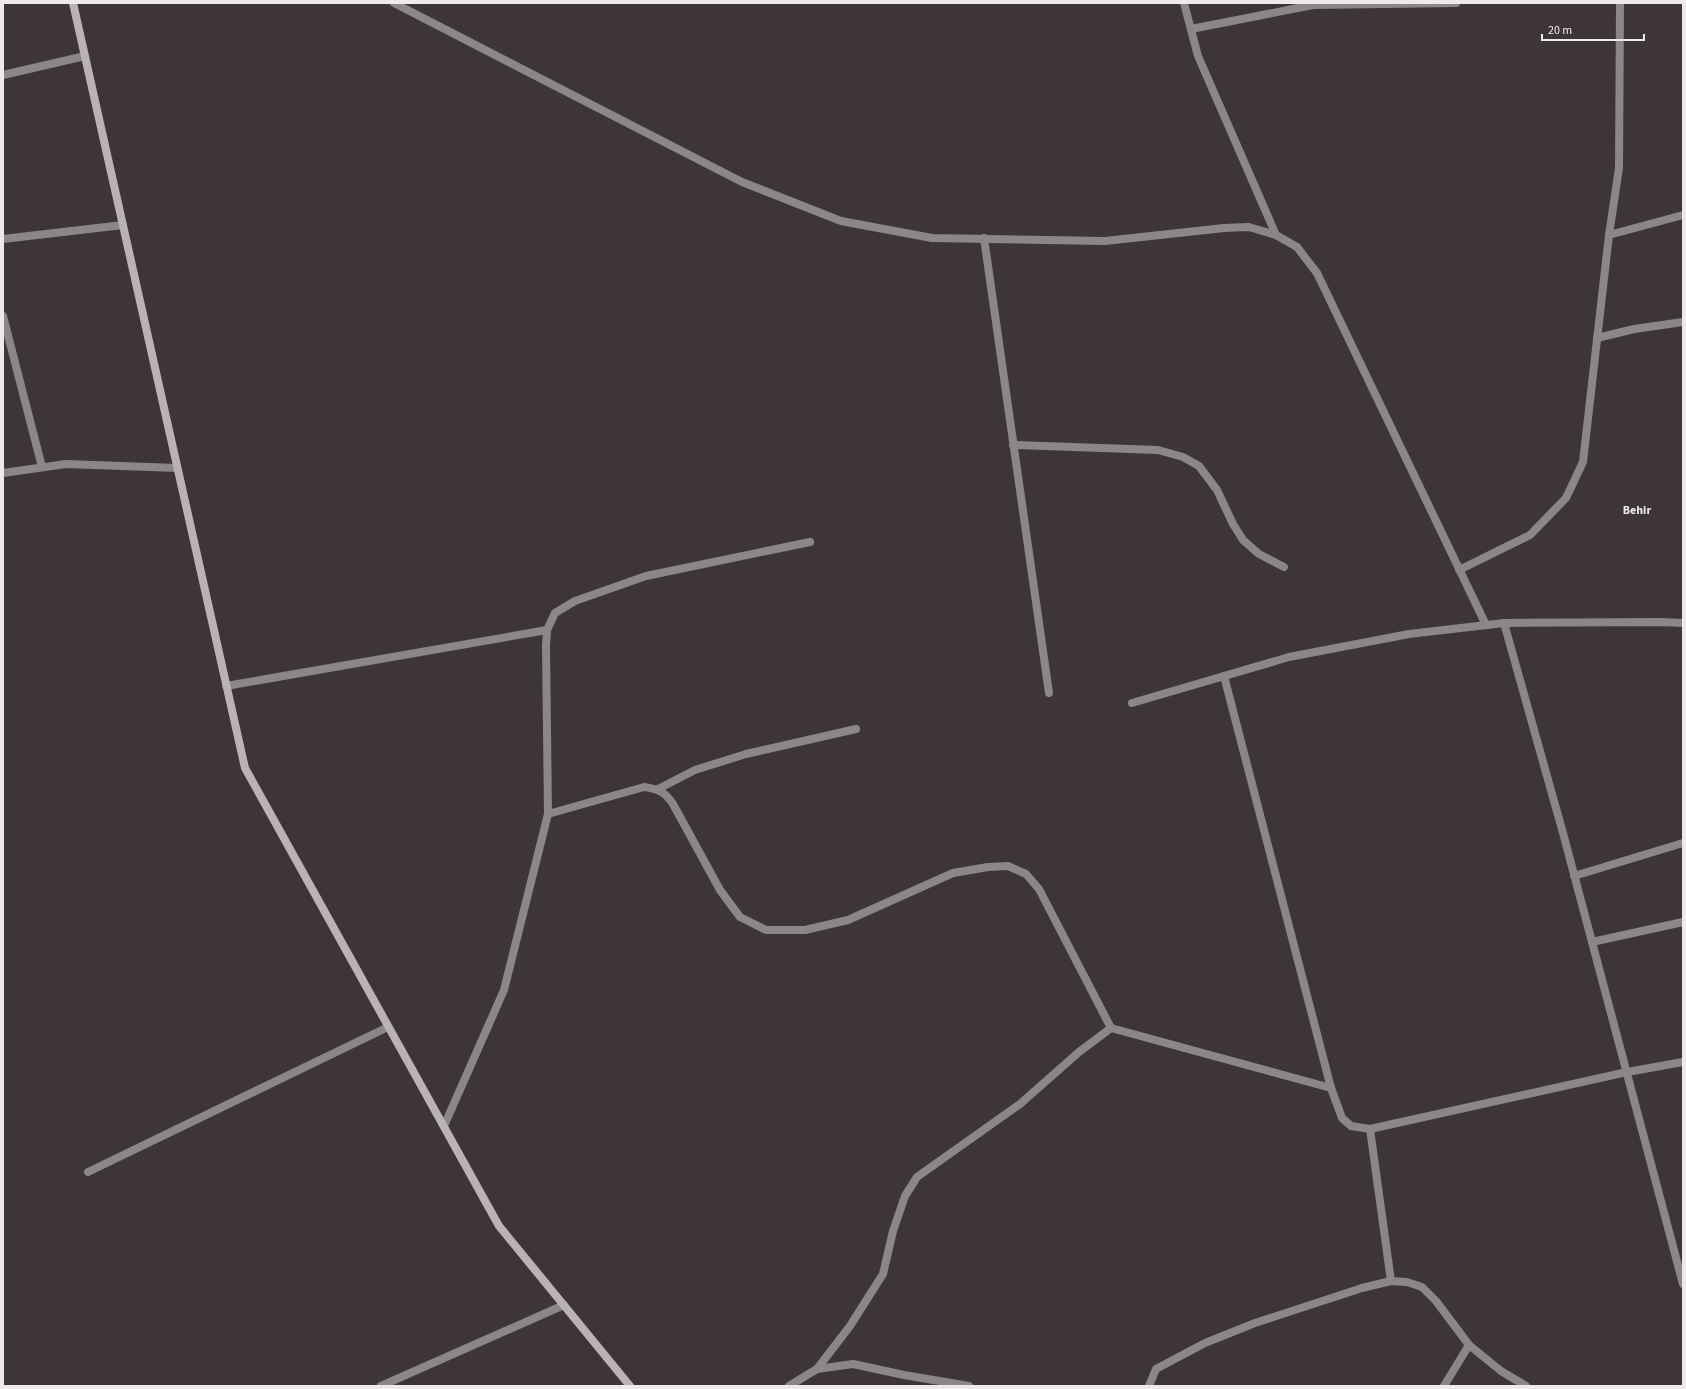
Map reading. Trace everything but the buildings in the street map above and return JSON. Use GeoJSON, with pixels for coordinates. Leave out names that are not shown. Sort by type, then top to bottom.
{"type":"FeatureCollection","features":[{"type":"Feature","properties":{"kind":"main road"},"geometry":{"type":"LineString","coordinates":[[73,3],[245,768],[500,1226],[630,1386]]}},
{"type":"Feature","properties":{"kind":"street"},"geometry":{"type":"LineString","coordinates":[[394,3],[742,182],[841,221],[932,238],[1105,241],[1224,228],[1249,227],[1276,235],[1297,247],[1317,273],[1486,625]]}},
{"type":"Feature","properties":{"kind":"street"},"geometry":{"type":"LineString","coordinates":[[1184,3],[1198,56],[1276,235]]}},
{"type":"Feature","properties":{"kind":"street"},"geometry":{"type":"LineString","coordinates":[[1191,29],[1313,5],[1456,3]]}},
{"type":"Feature","properties":{"kind":"street"},"geometry":{"type":"LineString","coordinates":[[1459,570],[1530,535],[1566,498],[1583,462],[1609,235],[1619,168],[1620,3]]}},
{"type":"Feature","properties":{"kind":"street"},"geometry":{"type":"LineString","coordinates":[[3,75],[85,56]]}},
{"type":"Feature","properties":{"kind":"street"},"geometry":{"type":"LineString","coordinates":[[1609,235],[1683,215]]}},
{"type":"Feature","properties":{"kind":"street"},"geometry":{"type":"LineString","coordinates":[[3,239],[123,225]]}},
{"type":"Feature","properties":{"kind":"street"},"geometry":{"type":"LineString","coordinates":[[984,238],[1049,693]]}},
{"type":"Feature","properties":{"kind":"street"},"geometry":{"type":"LineString","coordinates":[[3,316],[42,467]]}},
{"type":"Feature","properties":{"kind":"street"},"geometry":{"type":"LineString","coordinates":[[1597,338],[1634,329],[1683,322]]}},
{"type":"Feature","properties":{"kind":"street"},"geometry":{"type":"LineString","coordinates":[[1013,445],[1158,450],[1183,457],[1199,466],[1217,490],[1233,524],[1243,540],[1258,554],[1284,567]]}},
{"type":"Feature","properties":{"kind":"street"},"geometry":{"type":"LineString","coordinates":[[3,473],[66,464],[177,468]]}},
{"type":"Feature","properties":{"kind":"street"},"geometry":{"type":"LineString","coordinates":[[444,1126],[504,990],[548,814],[547,630],[555,613],[575,601],[646,576],[810,542]]}},
{"type":"Feature","properties":{"kind":"street"},"geometry":{"type":"LineString","coordinates":[[1504,623],[1592,942],[1683,1284]]}},
{"type":"Feature","properties":{"kind":"street"},"geometry":{"type":"LineString","coordinates":[[1132,703],[1289,657],[1409,634],[1504,623],[1683,623]]}},
{"type":"Feature","properties":{"kind":"street"},"geometry":{"type":"LineString","coordinates":[[226,686],[547,630]]}},
{"type":"Feature","properties":{"kind":"street"},"geometry":{"type":"LineString","coordinates":[[1224,676],[1331,1088],[1342,1118],[1351,1126],[1370,1130],[1627,1072],[1683,1062]]}},
{"type":"Feature","properties":{"kind":"street"},"geometry":{"type":"LineString","coordinates":[[658,789],[696,770],[746,754],[856,728]]}},
{"type":"Feature","properties":{"kind":"street"},"geometry":{"type":"LineString","coordinates":[[548,814],[644,787],[658,789],[667,795],[673,804],[720,890],[740,916],[766,930],[805,930],[848,920],[953,873],[988,867],[1008,866],[1026,874],[1039,889],[1111,1028],[1331,1088]]}},
{"type":"Feature","properties":{"kind":"street"},"geometry":{"type":"LineString","coordinates":[[1574,876],[1683,843]]}},
{"type":"Feature","properties":{"kind":"street"},"geometry":{"type":"LineString","coordinates":[[1592,942],[1683,922]]}},
{"type":"Feature","properties":{"kind":"street"},"geometry":{"type":"LineString","coordinates":[[88,1172],[388,1026]]}},
{"type":"Feature","properties":{"kind":"street"},"geometry":{"type":"LineString","coordinates":[[789,1386],[817,1369],[850,1326],[883,1274],[893,1231],[905,1196],[917,1177],[1020,1104],[1079,1052],[1111,1028]]}},
{"type":"Feature","properties":{"kind":"street"},"geometry":{"type":"LineString","coordinates":[[1370,1130],[1391,1281]]}},
{"type":"Feature","properties":{"kind":"street"},"geometry":{"type":"LineString","coordinates":[[1149,1386],[1156,1369],[1205,1343],[1255,1323],[1362,1288],[1391,1281],[1407,1282],[1422,1287],[1436,1301],[1469,1345],[1501,1371],[1526,1386]]}},
{"type":"Feature","properties":{"kind":"street"},"geometry":{"type":"LineString","coordinates":[[381,1386],[564,1305]]}},
{"type":"Feature","properties":{"kind":"street"},"geometry":{"type":"LineString","coordinates":[[1444,1386],[1469,1345]]}},
{"type":"Feature","properties":{"kind":"street"},"geometry":{"type":"LineString","coordinates":[[817,1369],[853,1364],[904,1376],[969,1386]]}},
{"type":"Feature","properties":{"kind":"district","name":"Behir"},"geometry":{"type":"Point","coordinates":[1637,510]}}]}
